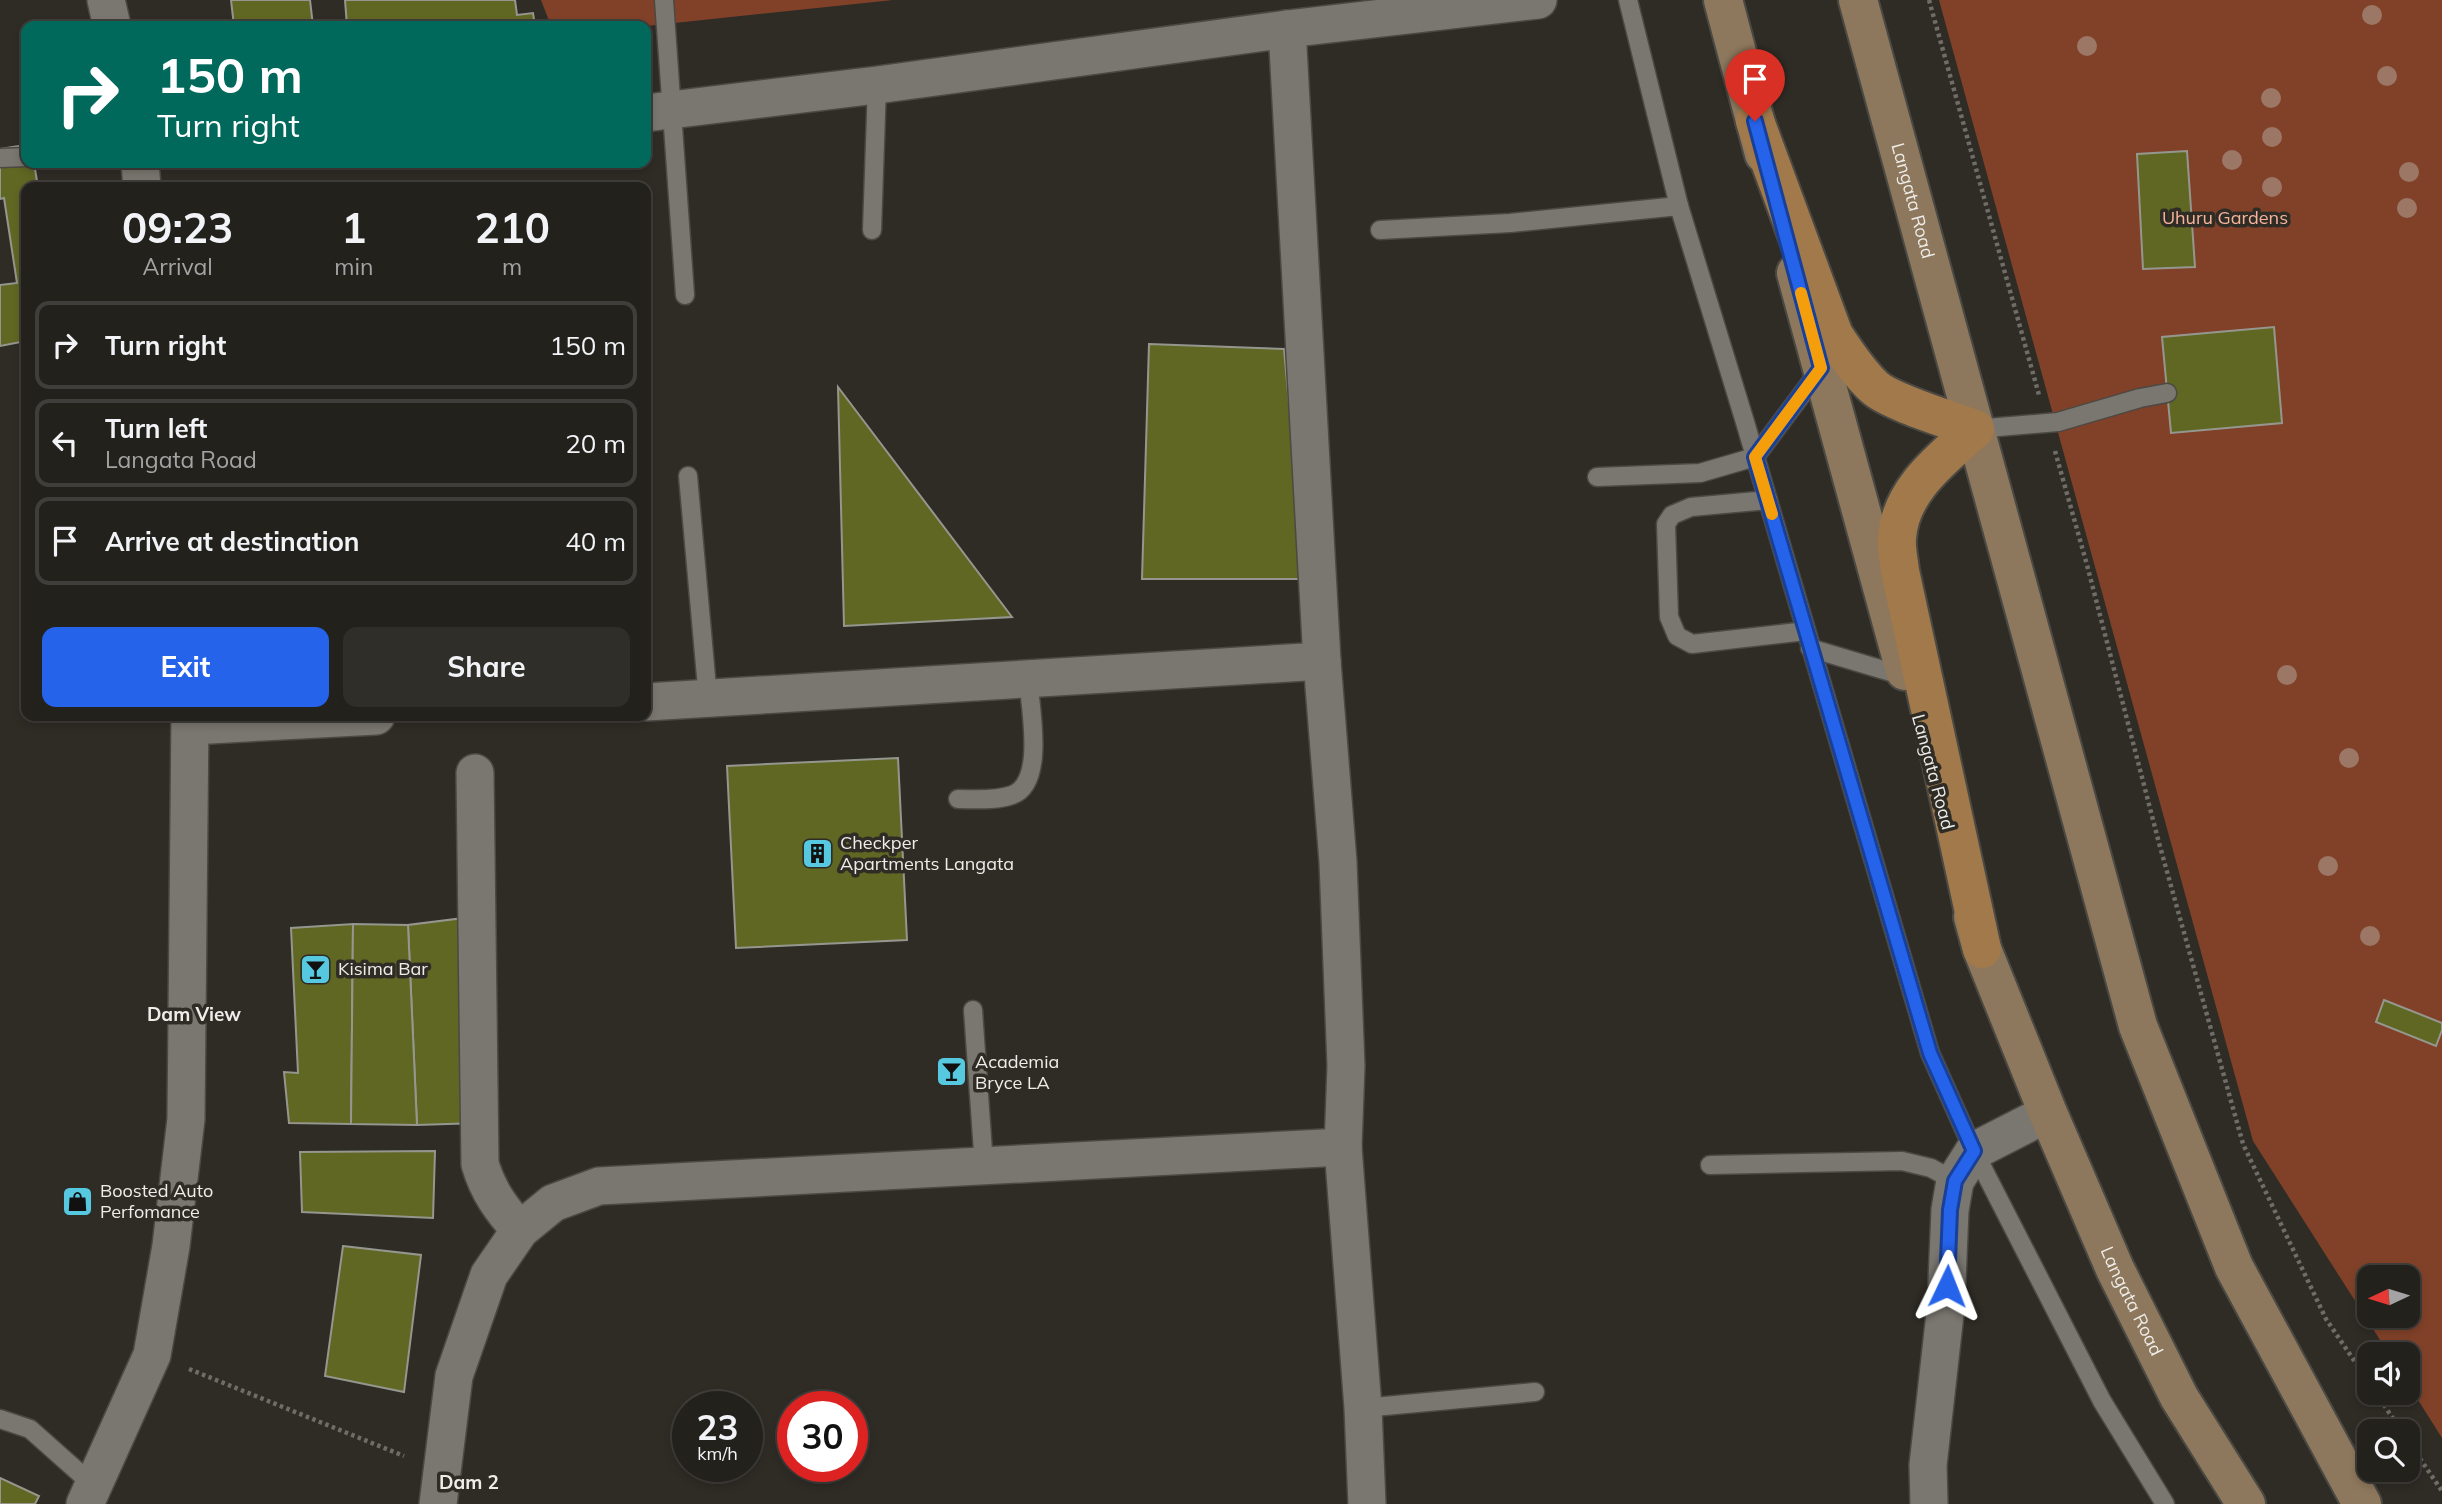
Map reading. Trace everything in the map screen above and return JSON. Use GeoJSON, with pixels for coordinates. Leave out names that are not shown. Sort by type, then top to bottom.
{"type":"FeatureCollection","features":[{"type":"Feature","properties":{"kind":"main road","name":"Langata Road"},"geometry":{"type":"LineString","coordinates":[[1723,0],[1821,368],[1982,949],[2115,1269],[2179,1397],[2246,1504]]}},
{"type":"Feature","properties":{"kind":"main road","name":"Langata Road"},"geometry":{"type":"LineString","coordinates":[[1858,0],[2138,1026],[2234,1267],[2362,1504]]}},
{"type":"Feature","properties":{"kind":"main road"},"geometry":{"type":"LineString","coordinates":[[1755,121],[1834,335],[1853,363],[1876,389],[1916,408],[1975,429],[1919,482],[1900,517],[1897,539],[1899,571],[1982,949]]}},
{"type":"Feature","properties":{"kind":"street"},"geometry":{"type":"LineString","coordinates":[[106,0],[111,21]]}},
{"type":"Feature","properties":{"kind":"street"},"geometry":{"type":"LineString","coordinates":[[659,112],[1287,29],[1340,11],[1538,0]]}},
{"type":"Feature","properties":{"kind":"street"},"geometry":{"type":"LineString","coordinates":[[1287,29],[1322,661],[1338,862],[1346,1066],[1343,1147],[1363,1408],[1367,1504]]}},
{"type":"Feature","properties":{"kind":"street"},"geometry":{"type":"LineString","coordinates":[[651,702],[1322,661]]}},
{"type":"Feature","properties":{"kind":"street"},"geometry":{"type":"LineString","coordinates":[[89,1494],[152,1355],[171,1247],[186,1119],[191,721]]}},
{"type":"Feature","properties":{"kind":"street"},"geometry":{"type":"LineString","coordinates":[[475,773],[480,1164],[486,1185],[496,1203],[520,1230]]}},
{"type":"Feature","properties":{"kind":"street"},"geometry":{"type":"LineString","coordinates":[[1929,1504],[1928,1465],[1946,1304],[1950,1210],[1965,1166],[2048,1113]]}},
{"type":"Feature","properties":{"kind":"street"},"geometry":{"type":"LineString","coordinates":[[440,1487],[454,1376],[489,1275],[520,1230],[553,1203],[599,1186],[1343,1147]]}},
{"type":"Feature","properties":{"kind":"lane"},"geometry":{"type":"LineString","coordinates":[[664,0],[659,112],[685,295]]}},
{"type":"Feature","properties":{"kind":"lane"},"geometry":{"type":"LineString","coordinates":[[1628,0],[1679,205],[1965,1166],[2165,1504]]}},
{"type":"Feature","properties":{"kind":"lane"},"geometry":{"type":"LineString","coordinates":[[872,230],[877,85]]}},
{"type":"Feature","properties":{"kind":"lane"},"geometry":{"type":"LineString","coordinates":[[0,158],[21,157]]}},
{"type":"Feature","properties":{"kind":"lane"},"geometry":{"type":"LineString","coordinates":[[1380,230],[1510,223],[1679,205]]}},
{"type":"Feature","properties":{"kind":"lane"},"geometry":{"type":"LineString","coordinates":[[1597,477],[1700,473],[1755,457],[1821,368]]}},
{"type":"Feature","properties":{"kind":"lane"},"geometry":{"type":"LineString","coordinates":[[1975,429],[2058,422],[2166,393]]}},
{"type":"Feature","properties":{"kind":"lane"},"geometry":{"type":"LineString","coordinates":[[688,476],[708,699]]}},
{"type":"Feature","properties":{"kind":"lane"},"geometry":{"type":"LineString","coordinates":[[1768,500],[1691,507],[1672,514],[1666,524],[1669,617],[1677,636],[1692,644],[1808,639],[1907,677]]}},
{"type":"Feature","properties":{"kind":"lane"},"geometry":{"type":"LineString","coordinates":[[958,799],[1012,795],[1024,788],[1032,772],[1033,747],[1028,678]]}},
{"type":"Feature","properties":{"kind":"lane"},"geometry":{"type":"LineString","coordinates":[[973,1010],[984,1166]]}},
{"type":"Feature","properties":{"kind":"lane"},"geometry":{"type":"LineString","coordinates":[[1710,1166],[1902,1161],[1931,1168],[1965,1166]]}},
{"type":"Feature","properties":{"kind":"lane"},"geometry":{"type":"LineString","coordinates":[[1363,1408],[1535,1392]]}},
{"type":"Feature","properties":{"kind":"lane"},"geometry":{"type":"LineString","coordinates":[[0,1419],[30,1429],[89,1494]]}},
{"type":"Feature","properties":{"kind":"path"},"geometry":{"type":"LineString","coordinates":[[1929,0],[2087,565],[2159,843],[2244,1144],[2326,1319],[2357,1365]]}},
{"type":"Feature","properties":{"kind":"path"},"geometry":{"type":"LineString","coordinates":[[152,1355],[440,1487]]}},
{"type":"Feature","properties":{"kind":"path"},"geometry":{"type":"LineString","coordinates":[[2420,1459],[2442,1491]]}},
{"type":"Feature","properties":{"kind":"green space"},"geometry":{"type":"Polygon","coordinates":[[[541,0],[893,0],[651,25],[651,21],[549,21],[541,0]]]}},
{"type":"Feature","properties":{"kind":"green space","name":"Uhuru Gardens"},"geometry":{"type":"Polygon","coordinates":[[[1939,0],[2442,0],[2442,1438],[2420,1403],[2420,1342],[2381,1342],[2372,1328],[2420,1328],[2420,1265],[2357,1265],[2357,1304],[2253,1141],[1939,0]]]}},
{"type":"Feature","properties":{"kind":"building"},"geometry":{"type":"Polygon","coordinates":[[[231,0],[310,0],[312,21],[233,21],[231,0]]]}},
{"type":"Feature","properties":{"kind":"building"},"geometry":{"type":"Polygon","coordinates":[[[345,0],[515,0],[517,15],[533,13],[534,21],[347,21],[345,0]]]}},
{"type":"Feature","properties":{"kind":"building"},"geometry":{"type":"Polygon","coordinates":[[[21,146],[21,168],[35,168],[37,182],[21,182],[21,342],[0,346],[0,285],[17,283],[4,198],[0,199],[0,149],[21,146]]]}},
{"type":"Feature","properties":{"kind":"building"},"geometry":{"type":"Polygon","coordinates":[[[2187,151],[2195,267],[2143,269],[2137,154],[2187,151]]]}},
{"type":"Feature","properties":{"kind":"building"},"geometry":{"type":"Polygon","coordinates":[[[2274,327],[2282,423],[2171,433],[2162,337],[2274,327]]]}},
{"type":"Feature","properties":{"kind":"building"},"geometry":{"type":"Polygon","coordinates":[[[1149,344],[1284,349],[1305,579],[1142,579],[1149,344]]]}},
{"type":"Feature","properties":{"kind":"building"},"geometry":{"type":"Polygon","coordinates":[[[838,387],[1012,617],[844,626],[838,387]]]}},
{"type":"Feature","properties":{"kind":"building","name":"Checkper Apartments Langata"},"geometry":{"type":"Polygon","coordinates":[[[898,758],[907,940],[736,948],[727,766],[898,758]]]}},
{"type":"Feature","properties":{"kind":"building"},"geometry":{"type":"Polygon","coordinates":[[[472,917],[479,1123],[417,1125],[408,925],[472,917]]]}},
{"type":"Feature","properties":{"kind":"building"},"geometry":{"type":"Polygon","coordinates":[[[353,924],[351,1124],[289,1123],[284,1072],[298,1073],[291,928],[353,924]]]}},
{"type":"Feature","properties":{"kind":"building"},"geometry":{"type":"Polygon","coordinates":[[[353,924],[408,925],[417,1125],[351,1124],[353,924]]]}},
{"type":"Feature","properties":{"kind":"building"},"geometry":{"type":"Polygon","coordinates":[[[2384,1000],[2442,1023],[2436,1046],[2376,1022],[2384,1000]]]}},
{"type":"Feature","properties":{"kind":"building"},"geometry":{"type":"Polygon","coordinates":[[[435,1151],[433,1218],[302,1212],[300,1152],[435,1151]]]}},
{"type":"Feature","properties":{"kind":"building"},"geometry":{"type":"Polygon","coordinates":[[[343,1246],[421,1255],[404,1392],[325,1376],[343,1246]]]}},
{"type":"Feature","properties":{"kind":"building"},"geometry":{"type":"Polygon","coordinates":[[[0,1478],[39,1496],[35,1504],[0,1504],[0,1478]]]}},
{"type":"Feature","properties":{"kind":"slow traffic"},"geometry":{"type":"LineString","coordinates":[[1772,514],[1755,457],[1821,368],[1801,293]]}},
{"type":"Feature","properties":{"kind":"place","name":"Checkper Apartments Langata"},"geometry":{"type":"Point","coordinates":[817,853]}},
{"type":"Feature","properties":{"kind":"place","name":"Kisima Bar"},"geometry":{"type":"Point","coordinates":[315,969]}},
{"type":"Feature","properties":{"kind":"place","name":"Academia Bryce LA"},"geometry":{"type":"Point","coordinates":[952,1072]}},
{"type":"Feature","properties":{"kind":"place","name":"Boosted Auto Perfomance"},"geometry":{"type":"Point","coordinates":[77,1201]}},
{"type":"Feature","properties":{"kind":"district","name":"Dam View"},"geometry":{"type":"Point","coordinates":[194,1014]}},
{"type":"Feature","properties":{"kind":"district","name":"Dam 2"},"geometry":{"type":"Point","coordinates":[469,1482]}},
{"type":"Feature","properties":{"kind":"route"},"geometry":{"type":"LineString","coordinates":[[1755,121],[1821,368],[1755,457],[1930,1053],[1974,1151],[1955,1181],[1950,1210],[1947,1286]]}}]}
